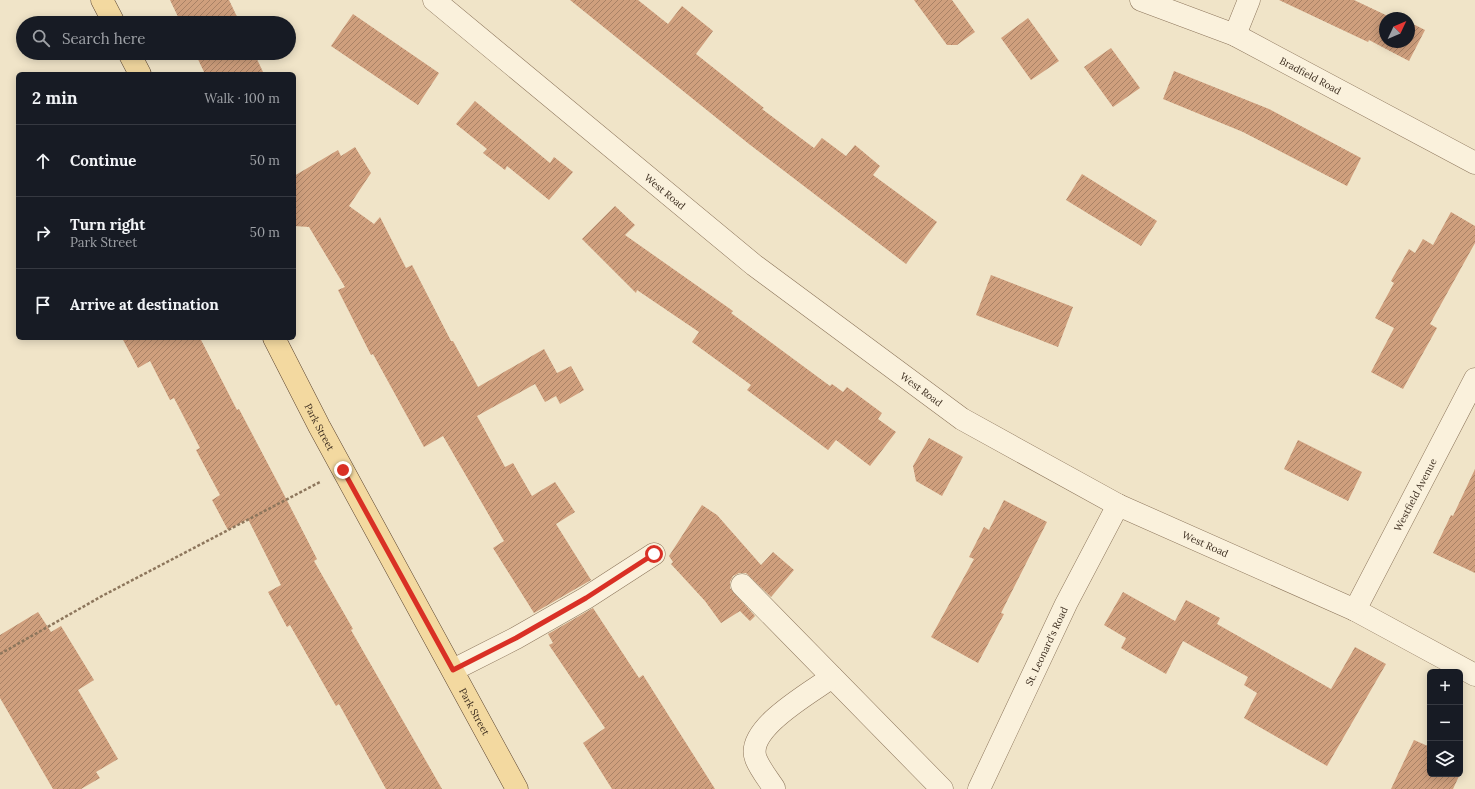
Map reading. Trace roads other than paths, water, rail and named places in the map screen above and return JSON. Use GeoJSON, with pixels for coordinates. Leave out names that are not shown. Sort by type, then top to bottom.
{"type":"FeatureCollection","features":[{"type":"Feature","properties":{"kind":"main road"},"geometry":{"type":"LineString","coordinates":[[102,0],[110,16]]}},
{"type":"Feature","properties":{"kind":"main road"},"geometry":{"type":"LineString","coordinates":[[133,60],[139,72]]}},
{"type":"Feature","properties":{"kind":"main road","name":"Park Street"},"geometry":{"type":"LineString","coordinates":[[275,340],[343,470],[517,789]]}},
{"type":"Feature","properties":{"kind":"street","name":"West Road"},"geometry":{"type":"LineString","coordinates":[[434,0],[754,264],[962,419],[1118,505],[1355,610],[1475,675]]}},
{"type":"Feature","properties":{"kind":"street","name":"Bradfield Road"},"geometry":{"type":"LineString","coordinates":[[1141,0],[1235,35],[1475,163]]}},
{"type":"Feature","properties":{"kind":"street"},"geometry":{"type":"LineString","coordinates":[[1235,35],[1249,0]]}},
{"type":"Feature","properties":{"kind":"street","name":"Westfield Avenue"},"geometry":{"type":"LineString","coordinates":[[1355,610],[1475,379]]}},
{"type":"Feature","properties":{"kind":"street","name":"St. Leonard's Road"},"geometry":{"type":"LineString","coordinates":[[979,789],[1066,604],[1118,505]]}},
{"type":"Feature","properties":{"kind":"street"},"geometry":{"type":"LineString","coordinates":[[453,670],[516,638],[586,598],[654,554]]}},
{"type":"Feature","properties":{"kind":"street"},"geometry":{"type":"LineString","coordinates":[[742,585],[942,789]]}},
{"type":"Feature","properties":{"kind":"street"},"geometry":{"type":"LineString","coordinates":[[774,788],[755,758],[757,739],[771,721],[832,677]]}}]}
